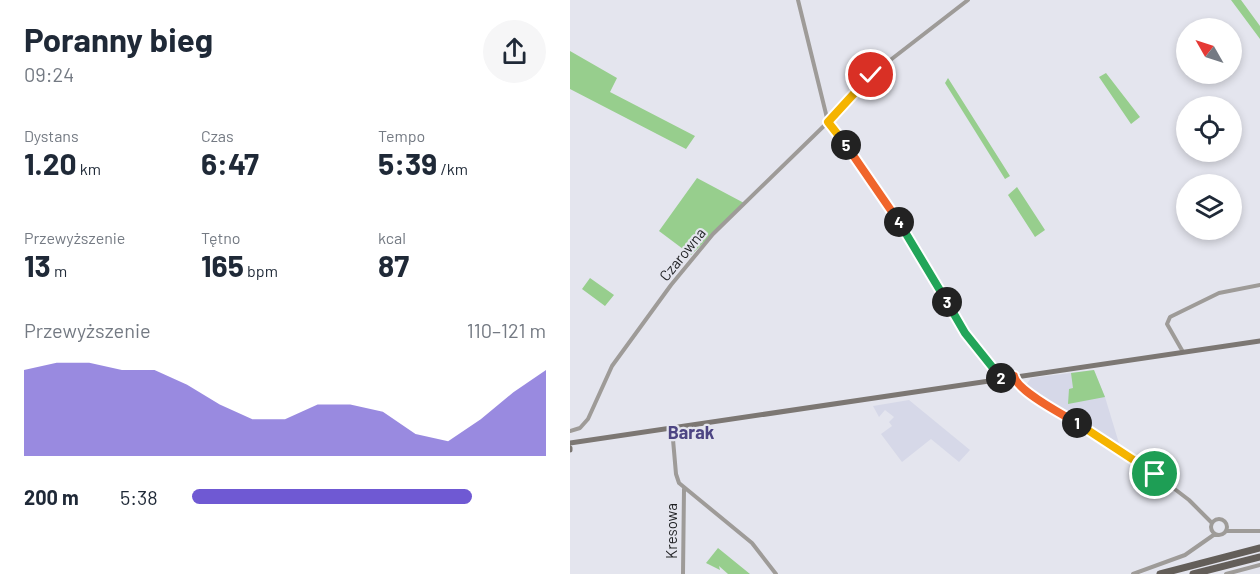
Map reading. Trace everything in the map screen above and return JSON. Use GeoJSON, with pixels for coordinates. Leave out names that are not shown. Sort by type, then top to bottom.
{"type":"FeatureCollection","features":[{"type":"Feature","properties":{"kind":"main road"},"geometry":{"type":"LineString","coordinates":[[1160,574],[1260,548]]}},
{"type":"Feature","properties":{"kind":"main road"},"geometry":{"type":"LineString","coordinates":[[1193,574],[1260,557]]}},
{"type":"Feature","properties":{"kind":"street"},"geometry":{"type":"LineString","coordinates":[[798,0],[828,122],[886,202],[965,333],[999,378]]}},
{"type":"Feature","properties":{"kind":"street","name":"Czarowna"},"geometry":{"type":"LineString","coordinates":[[570,431],[583,425],[612,366],[694,256],[828,122],[871,75],[968,0]]}},
{"type":"Feature","properties":{"kind":"street"},"geometry":{"type":"LineString","coordinates":[[1183,351],[1167,324],[1170,317],[1219,293],[1260,285]]}},
{"type":"Feature","properties":{"kind":"street"},"geometry":{"type":"LineString","coordinates":[[570,442],[1260,340]]}},
{"type":"Feature","properties":{"kind":"street"},"geometry":{"type":"LineString","coordinates":[[1014,376],[1016,382],[1029,393],[1155,474],[1185,497],[1213,521],[1214,532]]}},
{"type":"Feature","properties":{"kind":"street"},"geometry":{"type":"LineString","coordinates":[[672,427],[676,474],[684,489],[759,551],[776,574]]}},
{"type":"Feature","properties":{"kind":"street","name":"Kresowa"},"geometry":{"type":"LineString","coordinates":[[683,574],[684,489]]}},
{"type":"Feature","properties":{"kind":"street"},"geometry":{"type":"LineString","coordinates":[[1213,521],[1223,519],[1227,528]]}},
{"type":"Feature","properties":{"kind":"street"},"geometry":{"type":"LineString","coordinates":[[1227,528],[1260,531]]}},
{"type":"Feature","properties":{"kind":"street"},"geometry":{"type":"LineString","coordinates":[[1214,532],[1222,535],[1227,528]]}},
{"type":"Feature","properties":{"kind":"street"},"geometry":{"type":"LineString","coordinates":[[1133,574],[1169,563],[1204,542],[1214,532]]}},
{"type":"Feature","properties":{"kind":"street"},"geometry":{"type":"LineString","coordinates":[[1226,574],[1260,565]]}},
{"type":"Feature","properties":{"kind":"shaded area"},"geometry":{"type":"Polygon","coordinates":[[[1094,370],[1121,450],[1024,388],[1031,378],[1094,370]]]}},
{"type":"Feature","properties":{"kind":"shaded area"},"geometry":{"type":"Polygon","coordinates":[[[909,400],[970,450],[959,462],[931,439],[902,462],[881,434],[892,426],[889,422],[894,417],[885,410],[879,417],[873,406],[909,400]]]}},
{"type":"Feature","properties":{"kind":"green space"},"geometry":{"type":"Polygon","coordinates":[[[1231,0],[1241,0],[1260,26],[1260,39],[1231,0]]]}},
{"type":"Feature","properties":{"kind":"green space"},"geometry":{"type":"Polygon","coordinates":[[[570,51],[617,78],[610,92],[695,136],[686,149],[570,89],[570,51]]]}},
{"type":"Feature","properties":{"kind":"green space"},"geometry":{"type":"Polygon","coordinates":[[[1106,73],[1140,117],[1131,124],[1099,77],[1106,73]]]}},
{"type":"Feature","properties":{"kind":"green space"},"geometry":{"type":"Polygon","coordinates":[[[948,78],[1010,176],[1005,179],[945,83],[948,78]]]}},
{"type":"Feature","properties":{"kind":"green space"},"geometry":{"type":"Polygon","coordinates":[[[697,178],[744,203],[691,255],[659,231],[697,178]]]}},
{"type":"Feature","properties":{"kind":"green space"},"geometry":{"type":"Polygon","coordinates":[[[1017,187],[1045,230],[1035,237],[1008,195],[1017,187]]]}},
{"type":"Feature","properties":{"kind":"green space"},"geometry":{"type":"Polygon","coordinates":[[[590,278],[614,295],[605,306],[582,289],[590,278]]]}},
{"type":"Feature","properties":{"kind":"green space"},"geometry":{"type":"Polygon","coordinates":[[[1094,370],[1105,397],[1068,404],[1069,389],[1073,388],[1071,373],[1094,370]]]}},
{"type":"Feature","properties":{"kind":"green space"},"geometry":{"type":"Polygon","coordinates":[[[718,548],[750,574],[728,574],[719,566],[720,570],[706,563],[718,548]]]}},
{"type":"Feature","properties":{"kind":"district","name":"Barak"},"geometry":{"type":"Point","coordinates":[691,432]}},
{"type":"Feature","properties":{"kind":"route"},"geometry":{"type":"LineString","coordinates":[[871,75],[828,122],[886,202],[965,333],[999,378],[1014,376],[1014,380],[1029,393],[1155,474]]}}]}
